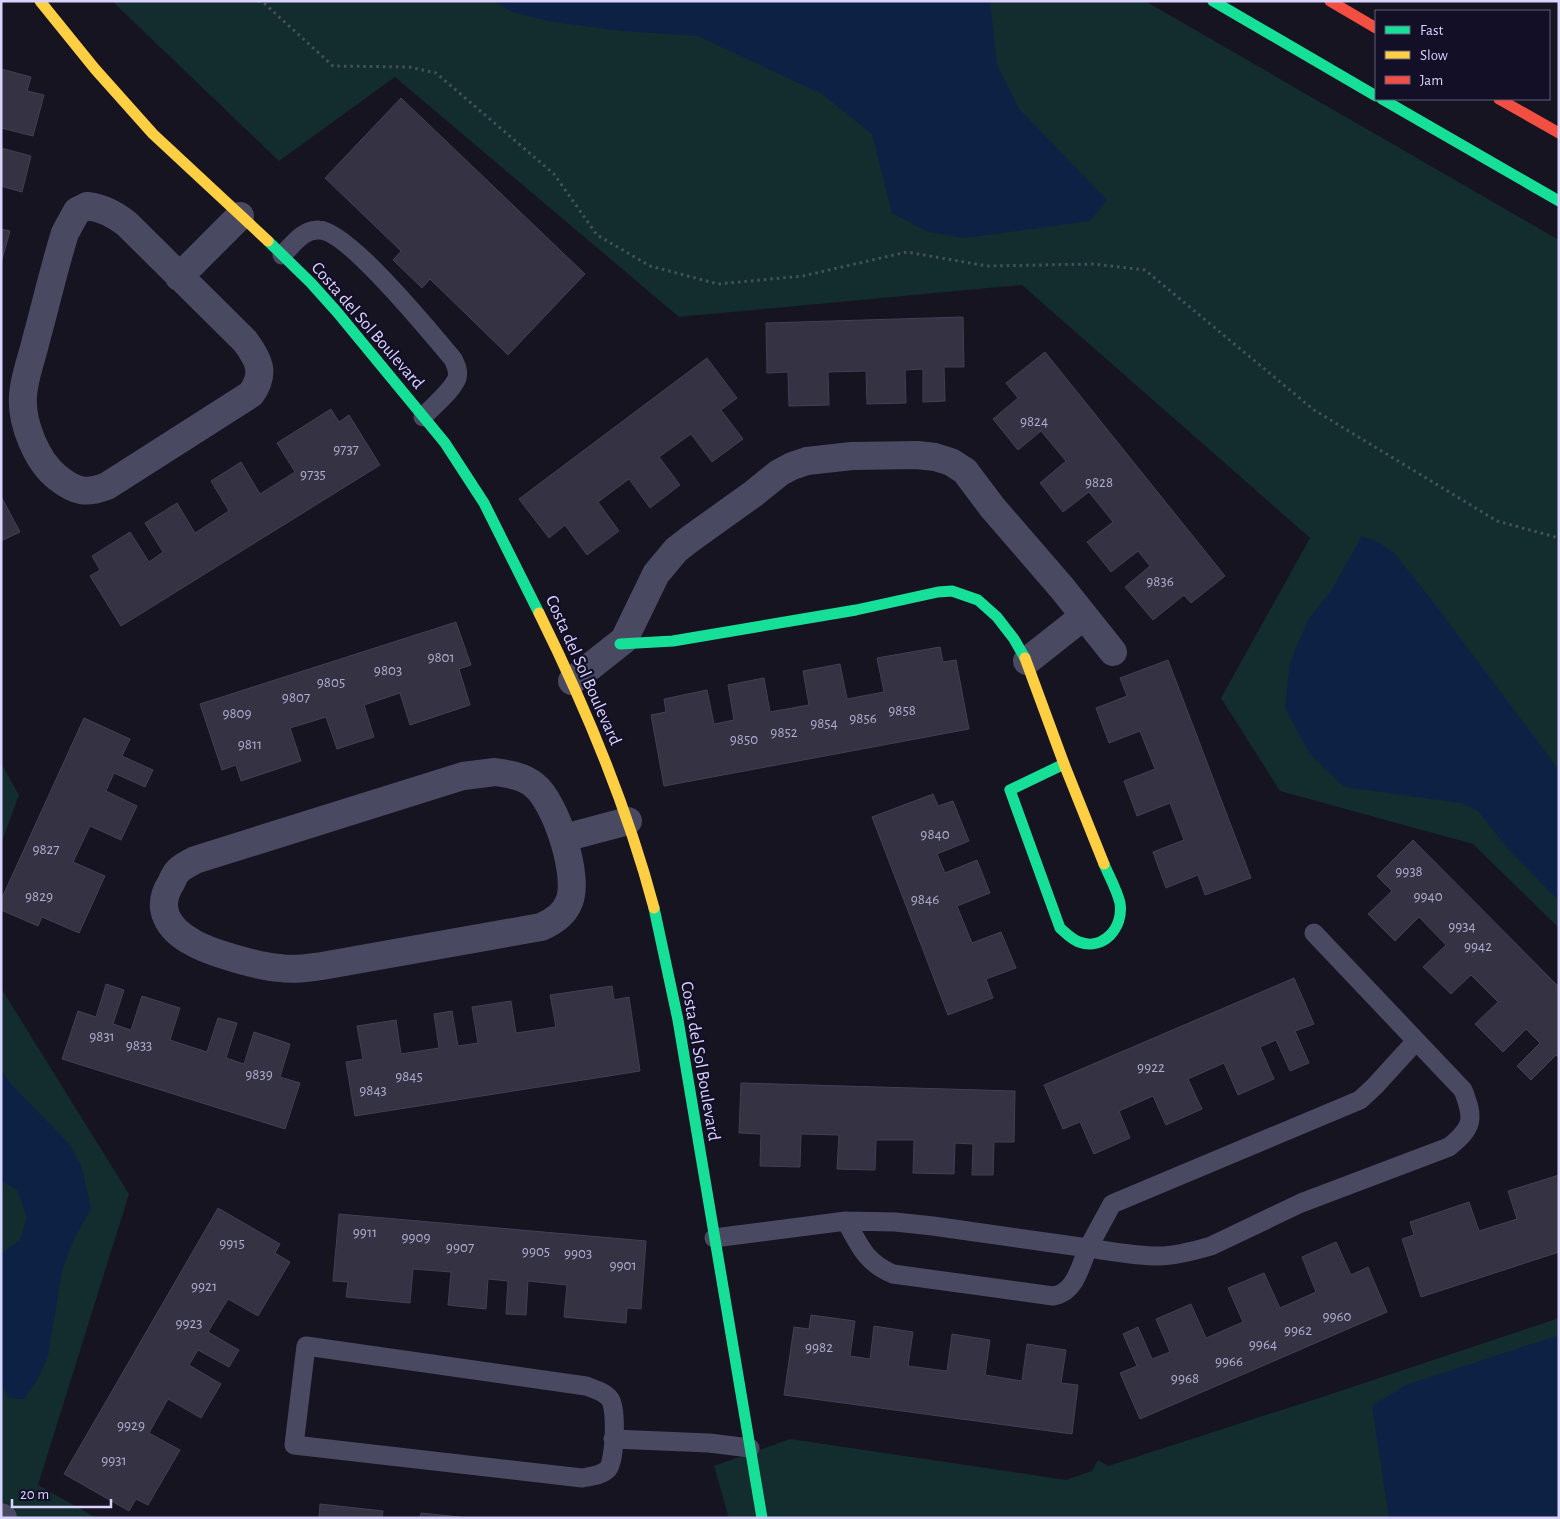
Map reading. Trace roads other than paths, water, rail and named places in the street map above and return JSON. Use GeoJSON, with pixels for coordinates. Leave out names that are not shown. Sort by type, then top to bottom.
{"type":"FeatureCollection","features":[{"type":"Feature","properties":{"kind":"street","name":"Costa del Sol Boulevard"},"geometry":{"type":"LineString","coordinates":[[40,1],[74,45],[152,133],[314,286],[356,333],[442,439],[472,480],[513,557],[572,681],[612,776],[628,821],[650,895],[666,959],[762,1518]]}},
{"type":"Feature","properties":{"kind":"street"},"geometry":{"type":"LineString","coordinates":[[1213,1],[1375,95]]}},
{"type":"Feature","properties":{"kind":"street"},"geometry":{"type":"LineString","coordinates":[[1330,1],[1375,27]]}},
{"type":"Feature","properties":{"kind":"street"},"geometry":{"type":"LineString","coordinates":[[1384,100],[1559,201]]}},
{"type":"Feature","properties":{"kind":"street"},"geometry":{"type":"LineString","coordinates":[[1501,100],[1559,133]]}},
{"type":"Feature","properties":{"kind":"street"},"geometry":{"type":"LineString","coordinates":[[87,206],[100,207],[127,224],[180,277],[245,341],[256,356],[260,368],[257,387],[251,394],[107,486],[95,491],[85,492],[66,484],[53,474],[43,462],[35,447],[29,434],[23,397],[62,243],[70,222],[77,211],[87,206]]}},
{"type":"Feature","properties":{"kind":"street"},"geometry":{"type":"LineString","coordinates":[[180,277],[240,216]]}},
{"type":"Feature","properties":{"kind":"street"},"geometry":{"type":"LineString","coordinates":[[572,681],[624,640],[656,574],[676,550],[779,473],[792,466],[807,461],[852,456],[917,455],[935,457],[951,462],[965,471],[992,507],[1113,652]]}},
{"type":"Feature","properties":{"kind":"street"},"geometry":{"type":"LineString","coordinates":[[620,644],[673,641],[856,610],[938,592],[952,591],[978,600],[987,606],[1014,639],[1027,661],[1064,764],[1120,904],[1118,926],[1109,937],[1100,943],[1079,942],[1070,938],[1060,928],[1010,790],[1064,764]]}},
{"type":"Feature","properties":{"kind":"street"},"geometry":{"type":"LineString","coordinates":[[1027,661],[1084,616]]}},
{"type":"Feature","properties":{"kind":"street"},"geometry":{"type":"LineString","coordinates":[[479,773],[509,774],[535,785],[550,806],[564,838],[571,868],[572,891],[564,911],[553,921],[541,927],[322,966],[299,969],[279,968],[223,954],[193,943],[179,934],[166,918],[163,904],[166,890],[179,870],[195,860],[463,776],[479,773]]}},
{"type":"Feature","properties":{"kind":"street"},"geometry":{"type":"LineString","coordinates":[[564,838],[628,821]]}},
{"type":"Feature","properties":{"kind":"lane"},"geometry":{"type":"LineString","coordinates":[[282,255],[306,232],[320,230],[332,233],[345,242],[403,299],[453,359],[457,368],[457,378],[449,390],[423,417]]}},
{"type":"Feature","properties":{"kind":"lane"},"geometry":{"type":"LineString","coordinates":[[714,1238],[846,1221],[895,1222],[1135,1255],[1159,1256],[1211,1246],[1301,1203],[1449,1147],[1462,1137],[1468,1125],[1470,1110],[1463,1090],[1314,933]]}},
{"type":"Feature","properties":{"kind":"lane"},"geometry":{"type":"LineString","coordinates":[[846,1221],[859,1246],[868,1258],[879,1268],[892,1274],[1053,1296],[1062,1295],[1071,1287],[1088,1248],[1112,1204],[1360,1100],[1376,1086],[1416,1042]]}},
{"type":"Feature","properties":{"kind":"lane"},"geometry":{"type":"LineString","coordinates":[[306,1346],[586,1386],[600,1391],[610,1400],[613,1410],[614,1440],[612,1460],[607,1469],[597,1475],[582,1478],[294,1445],[306,1346]]}},
{"type":"Feature","properties":{"kind":"lane"},"geometry":{"type":"LineString","coordinates":[[614,1440],[709,1443],[750,1448]]}},
{"type":"Feature","properties":{"kind":"water"},"geometry":{"type":"Polygon","coordinates":[[[493,1],[990,1],[997,64],[1019,109],[1107,200],[1090,221],[965,238],[928,232],[892,213],[872,134],[822,94],[698,36],[622,31],[548,21],[513,12],[493,1]]]}},
{"type":"Feature","properties":{"kind":"water"},"geometry":{"type":"Polygon","coordinates":[[[1362,536],[1380,543],[1395,554],[1559,770],[1559,901],[1508,849],[1478,811],[1461,803],[1344,787],[1310,754],[1285,708],[1290,662],[1308,620],[1331,591],[1362,536]]]}},
{"type":"Feature","properties":{"kind":"water"},"geometry":{"type":"Polygon","coordinates":[[[1,1069],[11,1084],[70,1145],[82,1168],[91,1209],[74,1239],[62,1271],[48,1356],[37,1380],[24,1399],[9,1398],[1,1384],[1,1254],[20,1240],[27,1218],[17,1190],[1,1181],[1,1069]]]}},
{"type":"Feature","properties":{"kind":"water"},"geometry":{"type":"Polygon","coordinates":[[[1559,1335],[1559,1518],[1389,1518],[1372,1406],[1406,1385],[1559,1335]]]}}]}
